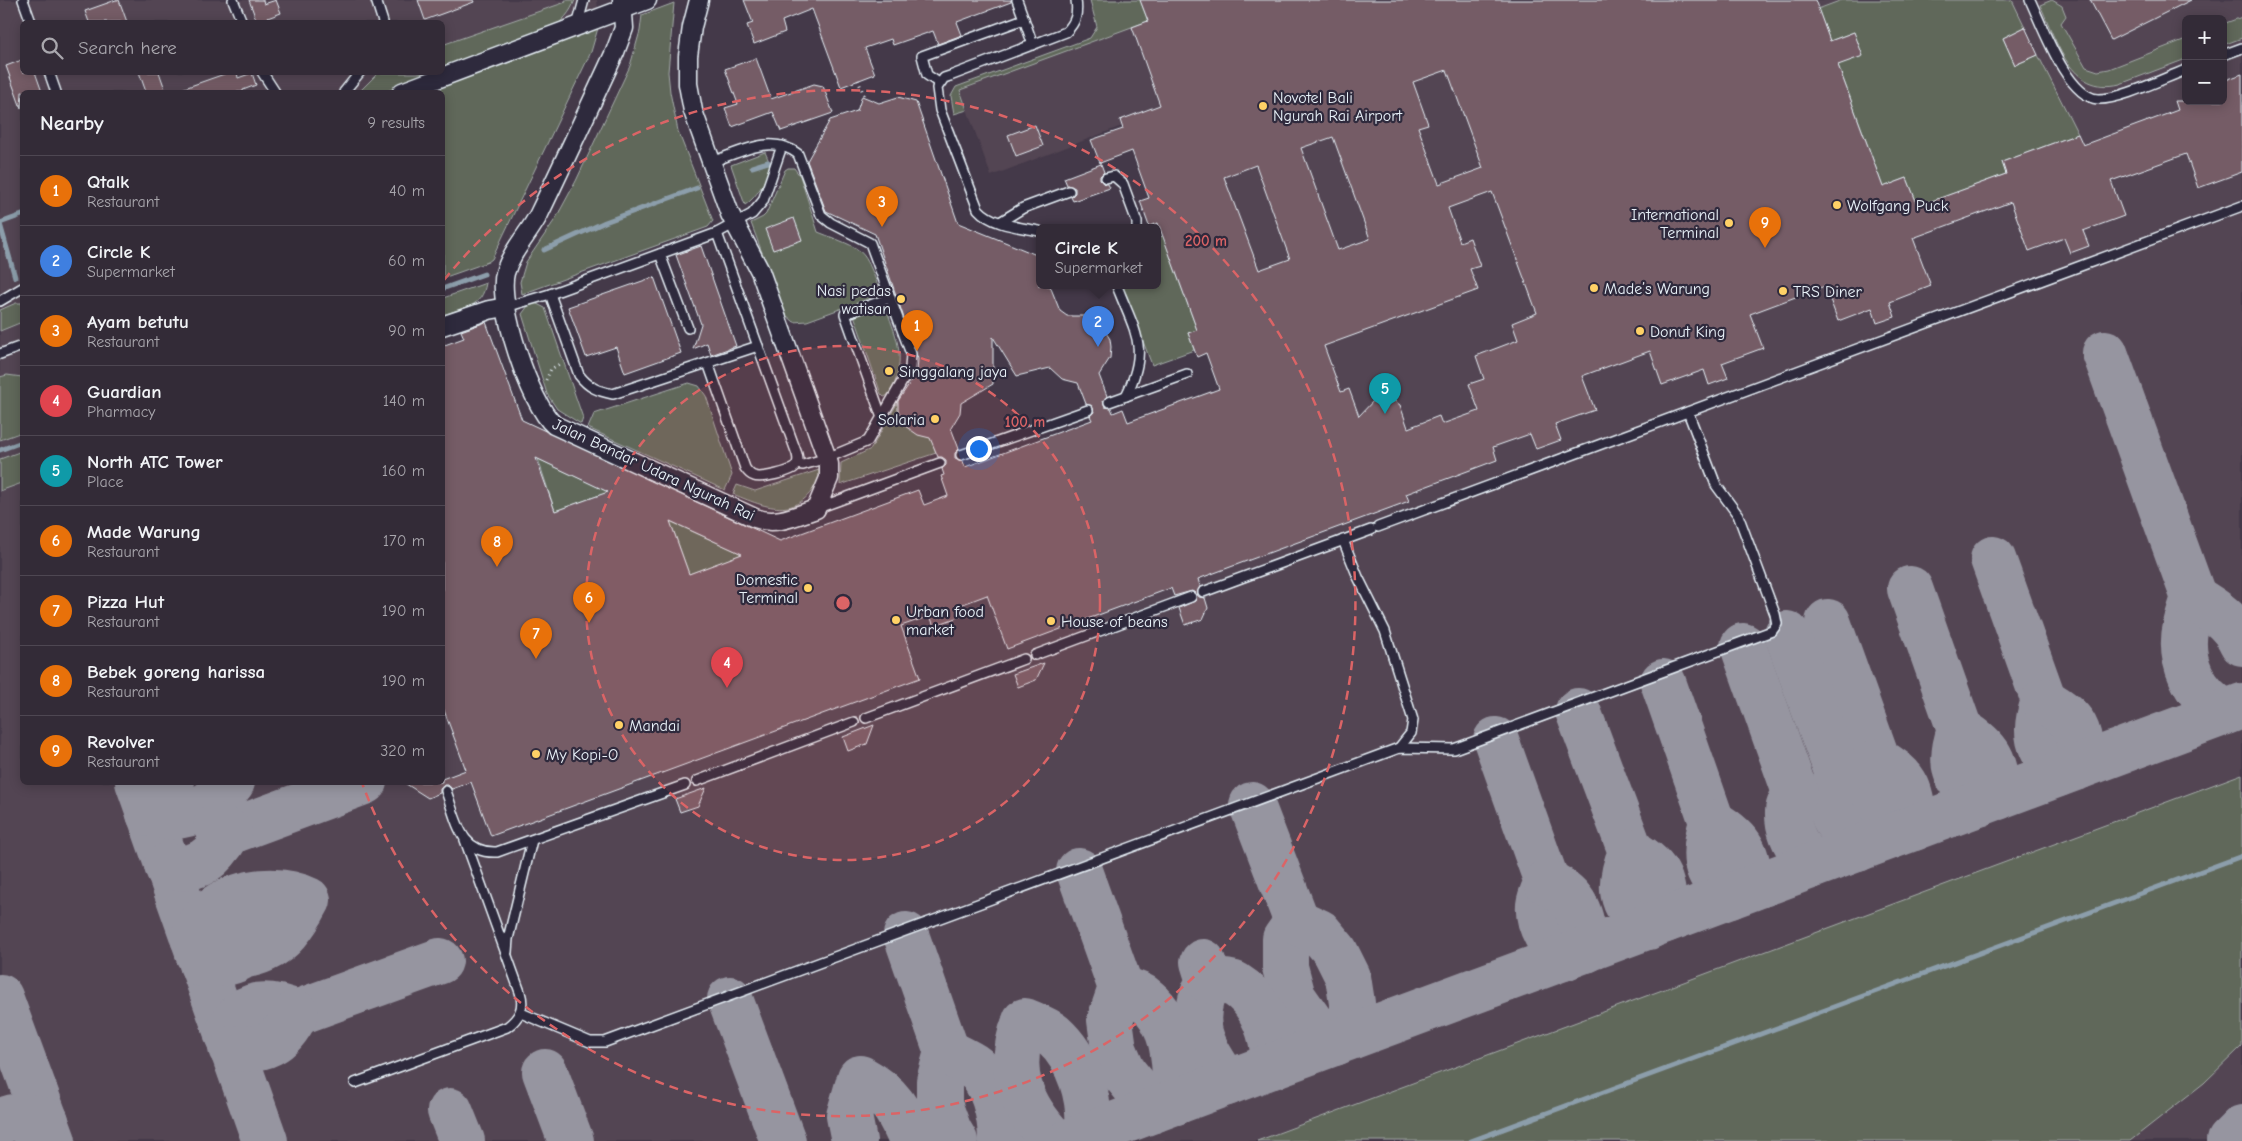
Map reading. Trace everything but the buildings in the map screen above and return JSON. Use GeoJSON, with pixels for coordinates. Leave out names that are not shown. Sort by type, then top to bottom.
{"type":"FeatureCollection","features":[{"type":"Feature","properties":{"kind":"street"},"geometry":{"type":"LineString","coordinates":[[407,90],[576,27],[623,4],[647,0]]}},
{"type":"Feature","properties":{"kind":"street"},"geometry":{"type":"LineString","coordinates":[[698,0],[692,27],[688,84],[693,111],[735,224],[760,271],[827,458],[829,478],[816,509]]}},
{"type":"Feature","properties":{"kind":"street","name":"Jalan Bandar Udara Ngurah Rai"},"geometry":{"type":"LineString","coordinates":[[623,4],[624,28],[615,52],[538,216],[512,257],[505,274],[503,291],[506,308],[531,390],[541,410],[554,425],[765,521],[781,521],[816,509]]}},
{"type":"Feature","properties":{"kind":"street"},"geometry":{"type":"LineString","coordinates":[[445,325],[489,310],[506,308]]}},
{"type":"Feature","properties":{"kind":"lane"},"geometry":{"type":"LineString","coordinates":[[23,0],[30,20]]}},
{"type":"Feature","properties":{"kind":"lane"},"geometry":{"type":"LineString","coordinates":[[233,0],[241,20]]}},
{"type":"Feature","properties":{"kind":"lane"},"geometry":{"type":"LineString","coordinates":[[376,0],[382,20]]}},
{"type":"Feature","properties":{"kind":"lane"},"geometry":{"type":"LineString","coordinates":[[576,27],[584,0]]}},
{"type":"Feature","properties":{"kind":"lane"},"geometry":{"type":"LineString","coordinates":[[1017,0],[1033,45]]}},
{"type":"Feature","properties":{"kind":"lane"},"geometry":{"type":"LineString","coordinates":[[1036,230],[1000,222],[983,215],[974,202],[940,110],[937,88],[944,78],[1056,37],[1070,28],[1077,15],[1076,0]]}},
{"type":"Feature","properties":{"kind":"lane"},"geometry":{"type":"LineString","coordinates":[[2030,0],[2060,64],[2072,82],[2083,92],[2096,99],[2112,98],[2182,72]]}},
{"type":"Feature","properties":{"kind":"lane"},"geometry":{"type":"LineString","coordinates":[[940,83],[927,75],[922,56],[1024,19]]}},
{"type":"Feature","properties":{"kind":"lane"},"geometry":{"type":"LineString","coordinates":[[2227,54],[2242,48]]}},
{"type":"Feature","properties":{"kind":"lane"},"geometry":{"type":"LineString","coordinates":[[50,75],[55,90]]}},
{"type":"Feature","properties":{"kind":"lane"},"geometry":{"type":"LineString","coordinates":[[264,75],[274,90]]}},
{"type":"Feature","properties":{"kind":"lane"},"geometry":{"type":"LineString","coordinates":[[346,90],[358,75]]}},
{"type":"Feature","properties":{"kind":"lane"},"geometry":{"type":"LineString","coordinates":[[708,363],[745,468],[750,474],[762,477],[789,470],[797,464],[803,465],[827,458],[868,441],[912,362],[911,354],[870,243],[825,219],[818,210],[798,154],[782,146],[765,144],[711,162]]}},
{"type":"Feature","properties":{"kind":"lane"},"geometry":{"type":"LineString","coordinates":[[506,308],[660,254],[717,233],[735,224],[752,214],[763,201],[782,146]]}},
{"type":"Feature","properties":{"kind":"lane"},"geometry":{"type":"LineString","coordinates":[[1106,178],[1114,176],[1123,184],[1136,224]]}},
{"type":"Feature","properties":{"kind":"lane"},"geometry":{"type":"LineString","coordinates":[[1000,222],[1023,208],[1069,191]]}},
{"type":"Feature","properties":{"kind":"lane"},"geometry":{"type":"LineString","coordinates":[[1203,592],[2242,206]]}},
{"type":"Feature","properties":{"kind":"lane"},"geometry":{"type":"LineString","coordinates":[[717,233],[797,454],[797,464]]}},
{"type":"Feature","properties":{"kind":"lane"},"geometry":{"type":"LineString","coordinates":[[660,254],[688,328]]}},
{"type":"Feature","properties":{"kind":"lane"},"geometry":{"type":"LineString","coordinates":[[0,301],[20,289]]}},
{"type":"Feature","properties":{"kind":"lane"},"geometry":{"type":"LineString","coordinates":[[1118,289],[1138,340],[1140,355],[1138,370],[1126,396]]}},
{"type":"Feature","properties":{"kind":"lane"},"geometry":{"type":"LineString","coordinates":[[550,294],[579,375],[587,385],[598,391],[613,394],[758,346]]}},
{"type":"Feature","properties":{"kind":"lane"},"geometry":{"type":"LineString","coordinates":[[882,418],[846,314],[890,298]]}},
{"type":"Feature","properties":{"kind":"lane"},"geometry":{"type":"LineString","coordinates":[[0,354],[20,347]]}},
{"type":"Feature","properties":{"kind":"lane"},"geometry":{"type":"LineString","coordinates":[[1109,402],[1187,374]]}},
{"type":"Feature","properties":{"kind":"lane"},"geometry":{"type":"LineString","coordinates":[[961,455],[1088,410]]}},
{"type":"Feature","properties":{"kind":"lane"},"geometry":{"type":"LineString","coordinates":[[521,1013],[590,1042],[605,1042],[1399,748],[1454,749],[1767,633],[1775,628],[1775,614],[1738,516],[1716,485],[1688,412]]}},
{"type":"Feature","properties":{"kind":"lane"},"geometry":{"type":"LineString","coordinates":[[816,509],[940,463]]}},
{"type":"Feature","properties":{"kind":"lane"},"geometry":{"type":"LineString","coordinates":[[1343,540],[1358,576],[1386,631],[1413,720],[1411,733],[1399,748]]}},
{"type":"Feature","properties":{"kind":"lane"},"geometry":{"type":"LineString","coordinates":[[1036,655],[1191,597]]}},
{"type":"Feature","properties":{"kind":"lane"},"geometry":{"type":"LineString","coordinates":[[866,718],[1024,659]]}},
{"type":"Feature","properties":{"kind":"lane"},"geometry":{"type":"LineString","coordinates":[[696,781],[854,722]]}},
{"type":"Feature","properties":{"kind":"lane"},"geometry":{"type":"LineString","coordinates":[[465,840],[473,848],[483,853],[497,852],[685,785]]}},
{"type":"Feature","properties":{"kind":"lane"},"geometry":{"type":"LineString","coordinates":[[355,1083],[507,1027],[521,1013],[522,1000],[446,791]]}},
{"type":"Feature","properties":{"kind":"lane"},"geometry":{"type":"LineString","coordinates":[[508,959],[508,939],[532,840]]}},
{"type":"Feature","properties":{"kind":"path"},"geometry":{"type":"LineString","coordinates":[[858,80],[865,98]]}},
{"type":"Feature","properties":{"kind":"shaded area"},"geometry":{"type":"Polygon","coordinates":[[[0,0],[597,0],[599,19],[591,52],[445,91],[20,90],[20,785],[445,785],[445,340],[446,344],[464,338],[468,347],[492,338],[555,511],[600,495],[673,529],[689,574],[858,512],[863,527],[885,519],[879,504],[918,490],[924,505],[948,496],[941,476],[1123,409],[1128,421],[1219,388],[1206,354],[1197,357],[1188,333],[1197,330],[1161,231],[1161,224],[1148,224],[1140,201],[1148,197],[1132,152],[1100,163],[1091,140],[1123,129],[1122,126],[991,176],[960,90],[1115,33],[1104,0],[2242,0],[2242,1141],[0,1141],[0,0]]]}},
{"type":"Feature","properties":{"kind":"green space"},"geometry":{"type":"Polygon","coordinates":[[[565,0],[575,0],[566,16],[551,29],[445,69],[445,44],[566,2],[565,0]]]}},
{"type":"Feature","properties":{"kind":"green space"},"geometry":{"type":"Polygon","coordinates":[[[1090,0],[1140,0],[1148,21],[960,90],[967,110],[954,114],[951,96],[956,87],[1090,38],[1097,27],[1090,0]]]}},
{"type":"Feature","properties":{"kind":"green space"},"geometry":{"type":"Polygon","coordinates":[[[1842,0],[2012,0],[2025,27],[2003,38],[2015,65],[2038,55],[2078,134],[2002,162],[2006,174],[1894,215],[1916,201],[1907,178],[1883,187],[1838,65],[1854,32],[1830,41],[1818,9],[1842,0]]]}},
{"type":"Feature","properties":{"kind":"green space"},"geometry":{"type":"Polygon","coordinates":[[[2052,0],[2062,6],[2066,16],[2061,23],[2086,67],[2098,71],[2109,69],[2182,41],[2182,61],[2120,84],[2103,86],[2089,82],[2077,74],[2068,62],[2040,5],[2052,0]]]}},
{"type":"Feature","properties":{"kind":"green space"},"geometry":{"type":"Polygon","coordinates":[[[674,3],[668,72],[670,92],[678,131],[713,221],[708,227],[522,294],[520,282],[526,262],[556,218],[576,181],[630,66],[640,31],[642,15],[674,3]]]}},
{"type":"Feature","properties":{"kind":"green space"},"geometry":{"type":"Polygon","coordinates":[[[2242,17],[2242,38],[2227,44],[2227,23],[2242,17]]]}},
{"type":"Feature","properties":{"kind":"green space"},"geometry":{"type":"Polygon","coordinates":[[[598,28],[591,52],[492,259],[445,277],[445,90],[428,90],[598,28]]]}},
{"type":"Feature","properties":{"kind":"green space"},"geometry":{"type":"Polygon","coordinates":[[[376,75],[431,75],[389,90],[361,90],[376,75]]]}},
{"type":"Feature","properties":{"kind":"green space"},"geometry":{"type":"Polygon","coordinates":[[[765,152],[769,165],[768,172],[757,193],[745,205],[731,165],[765,152]]]}},
{"type":"Feature","properties":{"kind":"green space"},"geometry":{"type":"Polygon","coordinates":[[[794,168],[800,176],[818,232],[846,243],[861,252],[866,258],[881,294],[807,321],[794,322],[785,314],[751,223],[766,214],[785,170],[794,168]]]}},
{"type":"Feature","properties":{"kind":"green space"},"geometry":{"type":"Polygon","coordinates":[[[1163,236],[1197,330],[1188,333],[1194,350],[1152,365],[1123,289],[1161,289],[1161,237],[1163,236]]]}},
{"type":"Feature","properties":{"kind":"green space"},"geometry":{"type":"Polygon","coordinates":[[[486,283],[481,297],[476,302],[445,314],[445,297],[486,283]]]}},
{"type":"Feature","properties":{"kind":"green space"},"geometry":{"type":"Polygon","coordinates":[[[20,303],[20,323],[0,331],[0,310],[20,303]]]}},
{"type":"Feature","properties":{"kind":"green space"},"geometry":{"type":"Polygon","coordinates":[[[535,303],[545,308],[583,418],[581,424],[557,409],[547,394],[522,314],[528,306],[535,303]]]}},
{"type":"Feature","properties":{"kind":"green space"},"geometry":{"type":"Polygon","coordinates":[[[885,305],[898,344],[899,363],[894,385],[889,394],[884,397],[881,394],[854,315],[885,305]]]}},
{"type":"Feature","properties":{"kind":"green space"},"geometry":{"type":"Polygon","coordinates":[[[7,375],[20,377],[20,433],[0,440],[0,377],[7,375]]]}},
{"type":"Feature","properties":{"kind":"green space"},"geometry":{"type":"Polygon","coordinates":[[[689,383],[699,386],[706,396],[732,475],[725,490],[588,428],[594,414],[689,383]]]}},
{"type":"Feature","properties":{"kind":"green space"},"geometry":{"type":"Polygon","coordinates":[[[898,402],[903,421],[911,429],[930,436],[936,453],[840,485],[841,463],[871,449],[898,402]]]}},
{"type":"Feature","properties":{"kind":"green space"},"geometry":{"type":"Polygon","coordinates":[[[20,452],[20,484],[0,491],[0,459],[20,452]]]}},
{"type":"Feature","properties":{"kind":"green space"},"geometry":{"type":"Polygon","coordinates":[[[538,459],[618,496],[616,502],[600,495],[555,511],[538,459]]]}},
{"type":"Feature","properties":{"kind":"green space"},"geometry":{"type":"Polygon","coordinates":[[[819,470],[822,472],[814,487],[796,505],[773,507],[733,494],[737,485],[755,491],[819,470]]]}},
{"type":"Feature","properties":{"kind":"green space"},"geometry":{"type":"Polygon","coordinates":[[[656,515],[740,553],[740,555],[689,574],[673,529],[654,520],[656,515]]]}},
{"type":"Feature","properties":{"kind":"green space"},"geometry":{"type":"Polygon","coordinates":[[[2242,774],[2242,1046],[2204,1083],[2130,1141],[1257,1141],[2242,774]]]}},
{"type":"Feature","properties":{"kind":"waterway"},"geometry":{"type":"LineString","coordinates":[[752,167],[768,162]]}},
{"type":"Feature","properties":{"kind":"waterway"},"geometry":{"type":"LineString","coordinates":[[544,250],[605,222],[697,188]]}},
{"type":"Feature","properties":{"kind":"waterway"},"geometry":{"type":"LineString","coordinates":[[0,223],[20,216]]}},
{"type":"Feature","properties":{"kind":"waterway"},"geometry":{"type":"LineString","coordinates":[[0,224],[15,277]]}},
{"type":"Feature","properties":{"kind":"waterway"},"geometry":{"type":"LineString","coordinates":[[445,288],[484,274]]}},
{"type":"Feature","properties":{"kind":"waterway"},"geometry":{"type":"LineString","coordinates":[[0,450],[20,443]]}},
{"type":"Feature","properties":{"kind":"waterway"},"geometry":{"type":"LineString","coordinates":[[1471,1141],[2242,856]]}},
{"type":"Feature","properties":{"kind":"taxiway"},"geometry":{"type":"LineString","coordinates":[[2105,353],[2194,598],[2184,638],[2184,651],[2191,675],[2205,696],[2225,712]]}},
{"type":"Feature","properties":{"kind":"taxiway"},"geometry":{"type":"LineString","coordinates":[[1993,559],[2044,701],[2038,722],[2039,740],[2046,756],[2058,774]]}},
{"type":"Feature","properties":{"kind":"taxiway"},"geometry":{"type":"LineString","coordinates":[[1910,589],[1960,730],[1954,752],[1956,770],[1964,787],[1979,804]]}},
{"type":"Feature","properties":{"kind":"taxiway"},"geometry":{"type":"LineString","coordinates":[[2194,598],[2228,622],[2242,643]]}},
{"type":"Feature","properties":{"kind":"taxiway"},"geometry":{"type":"LineString","coordinates":[[1828,622],[1878,761],[1872,784],[1873,801],[1881,817],[1896,834]]}},
{"type":"Feature","properties":{"kind":"taxiway"},"geometry":{"type":"LineString","coordinates":[[1787,634],[1839,777],[1831,792],[1831,808],[1837,823],[1858,849]]}},
{"type":"Feature","properties":{"kind":"taxiway"},"geometry":{"type":"LineString","coordinates":[[1743,646],[1795,792],[1788,811],[1792,834],[1803,854],[1813,865]]}},
{"type":"Feature","properties":{"kind":"taxiway"},"geometry":{"type":"LineString","coordinates":[[1663,682],[1712,822],[1707,844],[1707,863],[1714,879],[1730,896]]}},
{"type":"Feature","properties":{"kind":"taxiway"},"geometry":{"type":"LineString","coordinates":[[2044,701],[2063,713],[2075,727],[2080,744],[2078,767]]}},
{"type":"Feature","properties":{"kind":"taxiway"},"geometry":{"type":"LineString","coordinates":[[1070,1141],[2242,706]]}},
{"type":"Feature","properties":{"kind":"taxiway"},"geometry":{"type":"LineString","coordinates":[[1578,711],[1631,852],[1624,874],[1623,894],[1631,911],[1648,927]]}},
{"type":"Feature","properties":{"kind":"taxiway"},"geometry":{"type":"LineString","coordinates":[[1960,730],[1978,743],[1990,757],[1996,774],[1998,797]]}},
{"type":"Feature","properties":{"kind":"taxiway"},"geometry":{"type":"LineString","coordinates":[[1496,740],[1547,882],[1540,902],[1540,920],[1550,941],[1564,958]]}},
{"type":"Feature","properties":{"kind":"taxiway"},"geometry":{"type":"LineString","coordinates":[[1878,761],[1897,773],[1903,780],[1910,796],[1914,828]]}},
{"type":"Feature","properties":{"kind":"taxiway"},"geometry":{"type":"LineString","coordinates":[[139,785],[265,1141]]}},
{"type":"Feature","properties":{"kind":"taxiway"},"geometry":{"type":"LineString","coordinates":[[169,785],[153,800],[149,814],[161,816],[184,815],[206,806],[215,800],[229,785]]}},
{"type":"Feature","properties":{"kind":"taxiway"},"geometry":{"type":"LineString","coordinates":[[229,832],[356,785]]}},
{"type":"Feature","properties":{"kind":"taxiway"},"geometry":{"type":"LineString","coordinates":[[1252,805],[1297,922],[1285,939],[1285,967],[1293,997],[1312,1024],[1335,1043]]}},
{"type":"Feature","properties":{"kind":"taxiway"},"geometry":{"type":"LineString","coordinates":[[1712,822],[1731,835],[1742,849],[1748,866],[1751,888]]}},
{"type":"Feature","properties":{"kind":"taxiway"},"geometry":{"type":"LineString","coordinates":[[167,866],[178,868],[197,865],[211,856],[229,832],[216,826]]}},
{"type":"Feature","properties":{"kind":"taxiway"},"geometry":{"type":"LineString","coordinates":[[1631,852],[1650,865],[1656,872],[1662,888],[1665,920]]}},
{"type":"Feature","properties":{"kind":"taxiway"},"geometry":{"type":"LineString","coordinates":[[1079,871],[1121,988],[1110,1020],[1114,1049],[1124,1073],[1154,1110]]}},
{"type":"Feature","properties":{"kind":"taxiway"},"geometry":{"type":"LineString","coordinates":[[1547,882],[1558,888],[1573,902],[1580,918],[1586,950]]}},
{"type":"Feature","properties":{"kind":"taxiway"},"geometry":{"type":"LineString","coordinates":[[193,938],[201,923],[212,911],[237,897],[266,892],[281,892],[308,900],[298,918],[276,942],[264,950],[251,954],[235,956],[198,954],[204,936],[214,926],[247,920],[265,929],[246,954],[239,958],[224,963],[202,964]]}},
{"type":"Feature","properties":{"kind":"taxiway"},"geometry":{"type":"LineString","coordinates":[[1297,922],[1319,932],[1335,951],[1348,977],[1352,1003],[1352,1036]]}},
{"type":"Feature","properties":{"kind":"taxiway"},"geometry":{"type":"LineString","coordinates":[[906,935],[947,1052],[939,1081],[939,1104],[949,1131],[955,1141]]}},
{"type":"Feature","properties":{"kind":"taxiway"},"geometry":{"type":"LineString","coordinates":[[227,1035],[240,1015],[256,1006],[274,1006],[296,1013],[440,961]]}},
{"type":"Feature","properties":{"kind":"taxiway"},"geometry":{"type":"LineString","coordinates":[[1203,962],[1209,981],[1202,996],[1199,1009],[1198,1022],[1200,1034],[1211,1058],[1227,1083]]}},
{"type":"Feature","properties":{"kind":"taxiway"},"geometry":{"type":"LineString","coordinates":[[1209,981],[1226,982],[1236,985],[1253,1000],[1260,1010],[1269,1032],[1272,1043],[1273,1066]]}},
{"type":"Feature","properties":{"kind":"taxiway"},"geometry":{"type":"LineString","coordinates":[[1121,988],[1143,997],[1162,1018],[1172,1045],[1176,1102]]}},
{"type":"Feature","properties":{"kind":"taxiway"},"geometry":{"type":"LineString","coordinates":[[0,997],[53,1141]]}},
{"type":"Feature","properties":{"kind":"taxiway"},"geometry":{"type":"LineString","coordinates":[[730,999],[783,1141]]}},
{"type":"Feature","properties":{"kind":"taxiway"},"geometry":{"type":"LineString","coordinates":[[231,1048],[262,1047],[270,1043],[284,1032],[296,1013]]}},
{"type":"Feature","properties":{"kind":"taxiway"},"geometry":{"type":"LineString","coordinates":[[1054,1141],[1032,1114],[1019,1086],[1017,1055],[1019,1039],[1025,1021],[1053,1035],[1077,1068],[1082,1080],[1088,1107],[1088,1134]]}},
{"type":"Feature","properties":{"kind":"taxiway"},"geometry":{"type":"LineString","coordinates":[[947,1052],[972,1065],[985,1079],[997,1110],[1001,1141]]}},
{"type":"Feature","properties":{"kind":"taxiway"},"geometry":{"type":"LineString","coordinates":[[545,1072],[571,1141]]}},
{"type":"Feature","properties":{"kind":"taxiway"},"geometry":{"type":"LineString","coordinates":[[854,1141],[849,1116],[860,1078],[871,1084],[886,1097],[898,1111],[912,1141]]}},
{"type":"Feature","properties":{"kind":"taxiway"},"geometry":{"type":"LineString","coordinates":[[450,1111],[462,1141]]}},
{"type":"Feature","properties":{"kind":"taxiway"},"geometry":{"type":"LineString","coordinates":[[0,1122],[17,1116],[46,1121],[44,1133],[37,1141]]}},
{"type":"Feature","properties":{"kind":"taxiway"},"geometry":{"type":"LineString","coordinates":[[2229,1141],[2242,1128]]}},
{"type":"Feature","properties":{"kind":"place","name":"Novotel Bali Ngurah Rai Airport"},"geometry":{"type":"Point","coordinates":[1263,106]}},
{"type":"Feature","properties":{"kind":"place","name":"Wolfgang Puck"},"geometry":{"type":"Point","coordinates":[1837,205]}},
{"type":"Feature","properties":{"kind":"place","name":"International Terminal"},"geometry":{"type":"Point","coordinates":[1729,223]}},
{"type":"Feature","properties":{"kind":"place","name":"Ayam betutu"},"geometry":{"type":"Point","coordinates":[882,227]}},
{"type":"Feature","properties":{"kind":"place","name":"Revolver"},"geometry":{"type":"Point","coordinates":[1765,248]}},
{"type":"Feature","properties":{"kind":"place","name":"Made’s Warung"},"geometry":{"type":"Point","coordinates":[1594,288]}},
{"type":"Feature","properties":{"kind":"place","name":"TRS Diner"},"geometry":{"type":"Point","coordinates":[1783,291]}},
{"type":"Feature","properties":{"kind":"place","name":"Nasi pedas watisan"},"geometry":{"type":"Point","coordinates":[901,299]}},
{"type":"Feature","properties":{"kind":"place","name":"Donut King"},"geometry":{"type":"Point","coordinates":[1640,331]}},
{"type":"Feature","properties":{"kind":"place","name":"Circle K"},"geometry":{"type":"Point","coordinates":[1098,347]}},
{"type":"Feature","properties":{"kind":"place","name":"Qtalk"},"geometry":{"type":"Point","coordinates":[917,351]}},
{"type":"Feature","properties":{"kind":"place","name":"Singgalang jaya"},"geometry":{"type":"Point","coordinates":[889,371]}},
{"type":"Feature","properties":{"kind":"place","name":"North ATC Tower"},"geometry":{"type":"Point","coordinates":[1385,414]}},
{"type":"Feature","properties":{"kind":"place","name":"Solaria"},"geometry":{"type":"Point","coordinates":[935,419]}},
{"type":"Feature","properties":{"kind":"place","name":"Bebek goreng harissa"},"geometry":{"type":"Point","coordinates":[497,567]}},
{"type":"Feature","properties":{"kind":"place","name":"Domestic Terminal"},"geometry":{"type":"Point","coordinates":[808,588]}},
{"type":"Feature","properties":{"kind":"place","name":"Urban food market"},"geometry":{"type":"Point","coordinates":[896,620]}},
{"type":"Feature","properties":{"kind":"place","name":"House of beans"},"geometry":{"type":"Point","coordinates":[1051,621]}},
{"type":"Feature","properties":{"kind":"place","name":"Made Warung"},"geometry":{"type":"Point","coordinates":[589,623]}},
{"type":"Feature","properties":{"kind":"place","name":"Pizza Hut"},"geometry":{"type":"Point","coordinates":[536,659]}},
{"type":"Feature","properties":{"kind":"place","name":"Guardian"},"geometry":{"type":"Point","coordinates":[727,688]}},
{"type":"Feature","properties":{"kind":"place","name":"Mandai"},"geometry":{"type":"Point","coordinates":[619,725]}},
{"type":"Feature","properties":{"kind":"place","name":"My Kopi-O"},"geometry":{"type":"Point","coordinates":[536,754]}}]}
